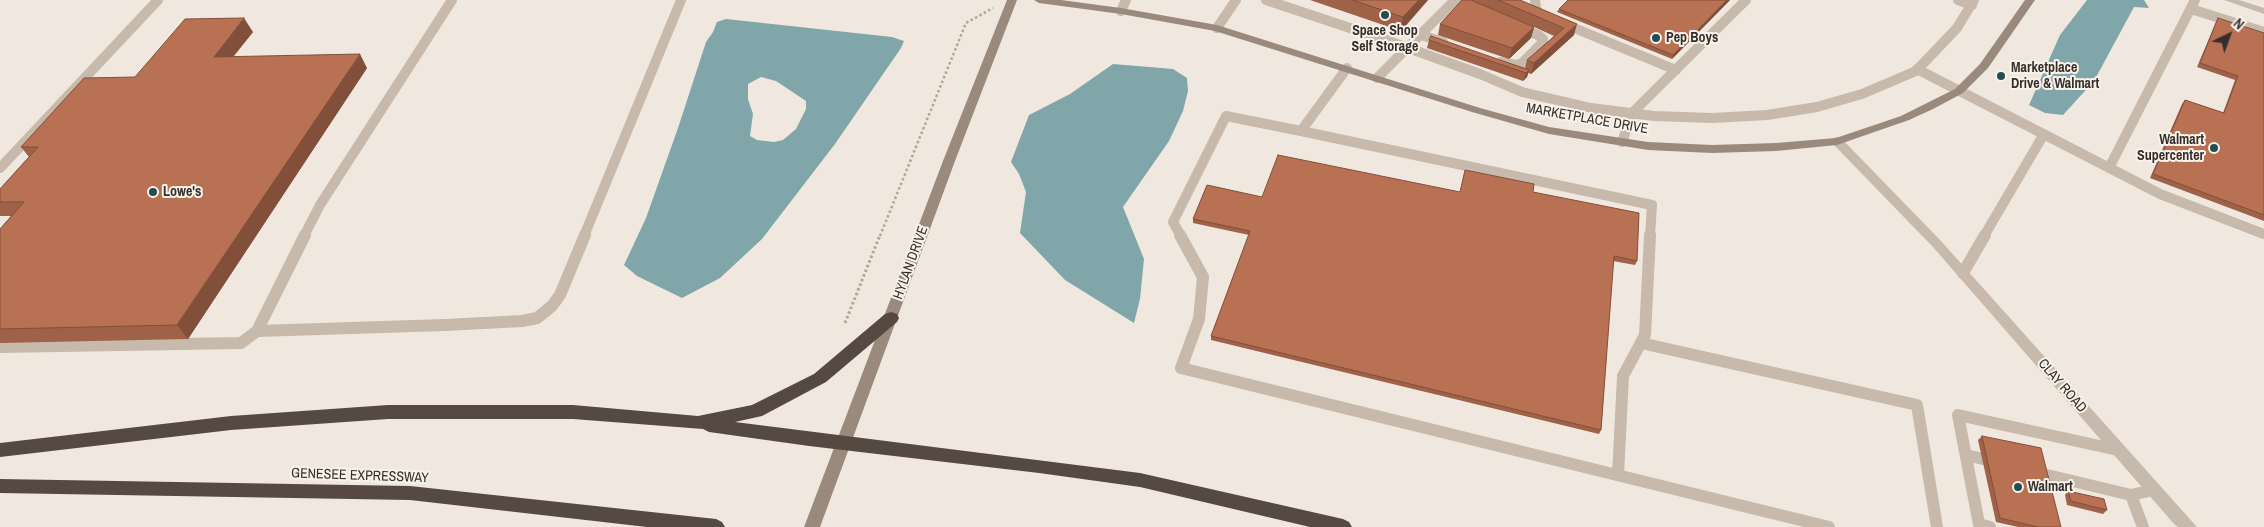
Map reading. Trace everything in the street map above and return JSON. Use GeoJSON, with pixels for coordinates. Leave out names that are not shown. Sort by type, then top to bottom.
{"type":"FeatureCollection","features":[{"type":"Feature","properties":{"kind":"highway"},"geometry":{"type":"LineString","coordinates":[[698,423],[756,411],[820,378],[891,318]]}},
{"type":"Feature","properties":{"kind":"highway"},"geometry":{"type":"LineString","coordinates":[[0,450],[231,422],[388,412],[573,412],[698,423],[808,439],[842,449],[1140,480],[1343,527]]}},
{"type":"Feature","properties":{"kind":"highway","name":"GENESEE EXPRESSWAY"},"geometry":{"type":"LineString","coordinates":[[0,486],[410,493],[716,527]]}},
{"type":"Feature","properties":{"kind":"street","name":"HYLAN DRIVE"},"geometry":{"type":"LineString","coordinates":[[812,527],[949,161],[1012,0]]}},
{"type":"Feature","properties":{"kind":"street","name":"MARKETPLACE DRIVE"},"geometry":{"type":"LineString","coordinates":[[1039,0],[1121,11],[1217,28],[1476,110],[1549,130],[1648,146],[1712,149],[1776,147],[1837,141],[1905,118],[1959,91],[1984,66],[2030,0]]}},
{"type":"Feature","properties":{"kind":"street"},"geometry":{"type":"LineString","coordinates":[[2230,0],[2264,11]]}},
{"type":"Feature","properties":{"kind":"street","name":"CLAY ROAD"},"geometry":{"type":"LineString","coordinates":[[1837,141],[1937,244],[2179,520],[2189,527]]}},
{"type":"Feature","properties":{"kind":"lane"},"geometry":{"type":"LineString","coordinates":[[0,168],[158,0]]}},
{"type":"Feature","properties":{"kind":"lane"},"geometry":{"type":"LineString","coordinates":[[0,347],[241,343],[257,331],[320,205],[452,0]]}},
{"type":"Feature","properties":{"kind":"lane"},"geometry":{"type":"LineString","coordinates":[[257,331],[445,325],[522,321],[537,318],[552,306],[560,294],[681,0]]}},
{"type":"Feature","properties":{"kind":"lane"},"geometry":{"type":"LineString","coordinates":[[1121,11],[1126,0]]}},
{"type":"Feature","properties":{"kind":"lane"},"geometry":{"type":"LineString","coordinates":[[1217,28],[1236,0]]}},
{"type":"Feature","properties":{"kind":"lane"},"geometry":{"type":"LineString","coordinates":[[1266,0],[1480,74],[1522,92],[1591,108],[1632,113],[1712,118],[1776,114],[1818,107],[1862,94],[1917,69],[1957,28],[1973,2],[1958,0]]}},
{"type":"Feature","properties":{"kind":"lane"},"geometry":{"type":"LineString","coordinates":[[1377,78],[1456,0],[1484,12]]}},
{"type":"Feature","properties":{"kind":"lane"},"geometry":{"type":"LineString","coordinates":[[1535,0],[1537,13],[1676,70]]}},
{"type":"Feature","properties":{"kind":"lane"},"geometry":{"type":"LineString","coordinates":[[1622,142],[1632,113],[1746,0]]}},
{"type":"Feature","properties":{"kind":"lane"},"geometry":{"type":"LineString","coordinates":[[2109,168],[2193,4],[2264,32]]}},
{"type":"Feature","properties":{"kind":"lane"},"geometry":{"type":"LineString","coordinates":[[1490,58],[1507,64],[1521,64],[1542,43],[1543,39],[1538,35],[1511,23]]}},
{"type":"Feature","properties":{"kind":"lane"},"geometry":{"type":"LineString","coordinates":[[1421,35],[1456,46]]}},
{"type":"Feature","properties":{"kind":"lane"},"geometry":{"type":"LineString","coordinates":[[1301,131],[1347,68]]}},
{"type":"Feature","properties":{"kind":"lane"},"geometry":{"type":"LineString","coordinates":[[1917,69],[2160,194],[2264,234]]}},
{"type":"Feature","properties":{"kind":"lane"},"geometry":{"type":"LineString","coordinates":[[1618,475],[1623,376],[1645,335],[1652,206],[1226,116],[1173,222],[1203,276],[1199,319],[1182,368],[1829,527]]}},
{"type":"Feature","properties":{"kind":"lane"},"geometry":{"type":"LineString","coordinates":[[1963,273],[2044,134]]}},
{"type":"Feature","properties":{"kind":"lane"},"geometry":{"type":"LineString","coordinates":[[1641,343],[1917,405],[1937,527]]}},
{"type":"Feature","properties":{"kind":"lane"},"geometry":{"type":"LineString","coordinates":[[1990,527],[1979,524],[1958,414],[2118,450]]}},
{"type":"Feature","properties":{"kind":"lane"},"geometry":{"type":"LineString","coordinates":[[1966,455],[1983,459]]}},
{"type":"Feature","properties":{"kind":"lane"},"geometry":{"type":"LineString","coordinates":[[2043,474],[2131,495],[2153,490]]}},
{"type":"Feature","properties":{"kind":"lane"},"geometry":{"type":"LineString","coordinates":[[2131,495],[2143,527]]}},
{"type":"Feature","properties":{"kind":"path"},"geometry":{"type":"LineString","coordinates":[[845,323],[966,23],[999,5]]}},
{"type":"Feature","properties":{"kind":"water"},"geometry":{"type":"Polygon","coordinates":[[[2087,0],[2144,0],[2149,8],[2134,7],[2094,81],[2063,115],[2045,113],[2029,105],[2060,35],[2087,0]]]}},
{"type":"Feature","properties":{"kind":"water"},"geometry":{"type":"Polygon","coordinates":[[[726,19],[892,37],[904,41],[835,144],[762,239],[720,278],[682,298],[637,276],[624,265],[646,218],[706,42],[717,22],[726,19]],[[761,77],[748,84],[748,99],[753,114],[750,136],[757,140],[774,142],[783,140],[796,129],[806,109],[806,101],[776,81],[761,77]]]}},
{"type":"Feature","properties":{"kind":"water"},"geometry":{"type":"Polygon","coordinates":[[[1113,64],[1173,69],[1187,78],[1188,91],[1183,111],[1169,141],[1123,207],[1144,259],[1140,299],[1134,323],[1065,280],[1020,233],[1026,192],[1019,174],[1011,162],[1029,115],[1070,94],[1113,64]]]}},
{"type":"Feature","properties":{"kind":"building"},"geometry":{"type":"Polygon","coordinates":[[[1352,0],[1419,0],[1403,17],[1352,0]]]}},
{"type":"Feature","properties":{"kind":"building"},"geometry":{"type":"Polygon","coordinates":[[[1462,0],[1471,0],[1534,27],[1512,48],[1440,24],[1462,0]]]}},
{"type":"Feature","properties":{"kind":"building"},"geometry":{"type":"Polygon","coordinates":[[[1498,0],[1520,0],[1577,24],[1534,63],[1527,60],[1564,28],[1498,0]]]}},
{"type":"Feature","properties":{"kind":"building","name":"Pep Boys"},"geometry":{"type":"Polygon","coordinates":[[[1568,0],[1727,0],[1673,55],[1559,9],[1568,0]]]}},
{"type":"Feature","properties":{"kind":"building","name":"Lowe's"},"geometry":{"type":"Polygon","coordinates":[[[244,18],[214,57],[360,54],[177,325],[0,329],[0,229],[24,202],[0,202],[0,189],[38,147],[21,147],[84,78],[135,77],[185,19],[244,18]]]}},
{"type":"Feature","properties":{"kind":"building","name":"Walmart Supercenter"},"geometry":{"type":"Polygon","coordinates":[[[2218,18],[2264,33],[2264,215],[2153,174],[2185,100],[2224,113],[2238,76],[2200,63],[2218,18]]]}},
{"type":"Feature","properties":{"kind":"building"},"geometry":{"type":"Polygon","coordinates":[[[1431,36],[1529,70],[1526,73],[1429,40],[1431,36]]]}},
{"type":"Feature","properties":{"kind":"building"},"geometry":{"type":"Polygon","coordinates":[[[1278,155],[1460,192],[1465,170],[1534,184],[1533,192],[1639,213],[1637,261],[1614,256],[1601,430],[1211,336],[1250,231],[1193,219],[1207,185],[1262,197],[1278,155]]]}},
{"type":"Feature","properties":{"kind":"building"},"geometry":{"type":"Polygon","coordinates":[[[1982,436],[2041,448],[2061,527],[2038,527],[2000,518],[1982,436]]]}},
{"type":"Feature","properties":{"kind":"building"},"geometry":{"type":"Polygon","coordinates":[[[2068,491],[2104,499],[2107,510],[2071,501],[2068,491]]]}},
{"type":"Feature","properties":{"kind":"place","name":"Space Shop Self Storage"},"geometry":{"type":"Point","coordinates":[1385,15]}},
{"type":"Feature","properties":{"kind":"place","name":"Pep Boys"},"geometry":{"type":"Point","coordinates":[1656,38]}},
{"type":"Feature","properties":{"kind":"place","name":"Marketplace Drive & Walmart"},"geometry":{"type":"Point","coordinates":[2001,76]}},
{"type":"Feature","properties":{"kind":"place","name":"Walmart Supercenter"},"geometry":{"type":"Point","coordinates":[2214,148]}},
{"type":"Feature","properties":{"kind":"place","name":"Lowe's"},"geometry":{"type":"Point","coordinates":[153,192]}},
{"type":"Feature","properties":{"kind":"place","name":"Walmart"},"geometry":{"type":"Point","coordinates":[2018,487]}}]}
